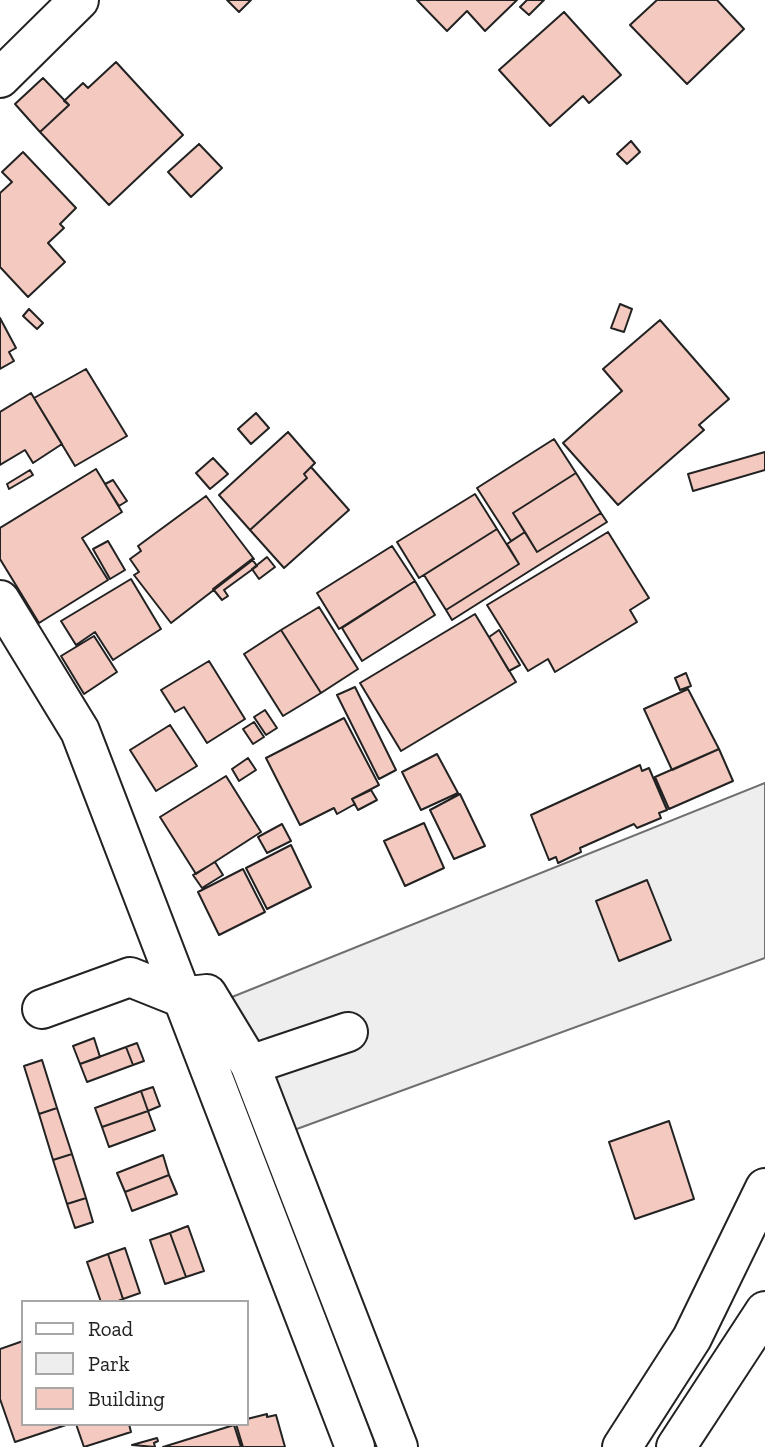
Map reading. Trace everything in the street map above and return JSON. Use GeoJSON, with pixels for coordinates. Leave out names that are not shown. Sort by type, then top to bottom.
{"type":"FeatureCollection","features":[{"type":"Feature","properties":{"kind":"street"},"geometry":{"type":"LineString","coordinates":[[0,78],[79,0]]}},
{"type":"Feature","properties":{"kind":"street"},"geometry":{"type":"LineString","coordinates":[[0,600],[80,731],[355,1447]]}},
{"type":"Feature","properties":{"kind":"street"},"geometry":{"type":"LineString","coordinates":[[42,1009],[130,977],[180,997],[207,994],[250,1065],[398,1447]]}},
{"type":"Feature","properties":{"kind":"street"},"geometry":{"type":"LineString","coordinates":[[250,1065],[348,1032]]}},
{"type":"Feature","properties":{"kind":"street"},"geometry":{"type":"LineString","coordinates":[[622,1447],[692,1338],[765,1188]]}},
{"type":"Feature","properties":{"kind":"street"},"geometry":{"type":"LineString","coordinates":[[676,1447],[765,1311]]}},
{"type":"Feature","properties":{"kind":"green space"},"geometry":{"type":"Polygon","coordinates":[[[765,783],[765,958],[294,1130],[232,997],[765,783]]]}},
{"type":"Feature","properties":{"kind":"building"},"geometry":{"type":"Polygon","coordinates":[[[227,0],[251,0],[239,12],[227,0]]]}},
{"type":"Feature","properties":{"kind":"building"},"geometry":{"type":"Polygon","coordinates":[[[417,0],[517,0],[485,31],[467,11],[447,31],[417,0]]]}},
{"type":"Feature","properties":{"kind":"building"},"geometry":{"type":"Polygon","coordinates":[[[527,0],[544,0],[529,15],[520,7],[527,0]]]}},
{"type":"Feature","properties":{"kind":"building"},"geometry":{"type":"Polygon","coordinates":[[[657,0],[717,0],[744,29],[687,84],[630,25],[657,0]]]}},
{"type":"Feature","properties":{"kind":"building"},"geometry":{"type":"Polygon","coordinates":[[[564,12],[621,75],[589,103],[583,96],[550,126],[499,70],[564,12]]]}},
{"type":"Feature","properties":{"kind":"building"},"geometry":{"type":"Polygon","coordinates":[[[116,62],[183,135],[109,205],[40,132],[69,105],[64,101],[83,83],[88,88],[116,62]]]}},
{"type":"Feature","properties":{"kind":"building"},"geometry":{"type":"Polygon","coordinates":[[[43,78],[69,105],[40,132],[15,104],[43,78]]]}},
{"type":"Feature","properties":{"kind":"building"},"geometry":{"type":"Polygon","coordinates":[[[631,141],[640,152],[627,164],[617,154],[631,141]]]}},
{"type":"Feature","properties":{"kind":"building"},"geometry":{"type":"Polygon","coordinates":[[[199,144],[222,168],[191,197],[168,172],[199,144]]]}},
{"type":"Feature","properties":{"kind":"building"},"geometry":{"type":"Polygon","coordinates":[[[23,152],[76,208],[60,224],[64,228],[48,243],[65,262],[28,297],[0,267],[0,193],[12,182],[2,172],[23,152]]]}},
{"type":"Feature","properties":{"kind":"building"},"geometry":{"type":"Polygon","coordinates":[[[620,304],[632,309],[624,332],[611,328],[620,304]]]}},
{"type":"Feature","properties":{"kind":"building"},"geometry":{"type":"Polygon","coordinates":[[[29,309],[43,323],[37,329],[23,316],[29,309]]]}},
{"type":"Feature","properties":{"kind":"building"},"geometry":{"type":"Polygon","coordinates":[[[0,318],[16,348],[9,352],[14,361],[0,369],[0,318]]]}},
{"type":"Feature","properties":{"kind":"building"},"geometry":{"type":"Polygon","coordinates":[[[660,320],[729,399],[699,425],[704,430],[618,505],[563,443],[622,391],[603,369],[660,320]]]}},
{"type":"Feature","properties":{"kind":"building"},"geometry":{"type":"Polygon","coordinates":[[[86,369],[127,436],[75,466],[34,398],[86,369]]]}},
{"type":"Feature","properties":{"kind":"building"},"geometry":{"type":"Polygon","coordinates":[[[31,393],[62,444],[33,463],[25,450],[0,465],[0,412],[31,393]]]}},
{"type":"Feature","properties":{"kind":"building"},"geometry":{"type":"Polygon","coordinates":[[[256,413],[269,428],[251,444],[238,429],[256,413]]]}},
{"type":"Feature","properties":{"kind":"building"},"geometry":{"type":"Polygon","coordinates":[[[288,432],[315,463],[304,474],[307,478],[250,530],[219,495],[288,432]]]}},
{"type":"Feature","properties":{"kind":"building"},"geometry":{"type":"Polygon","coordinates":[[[554,439],[576,473],[513,513],[525,532],[511,541],[477,488],[554,439]]]}},
{"type":"Feature","properties":{"kind":"building"},"geometry":{"type":"Polygon","coordinates":[[[765,452],[765,470],[693,491],[688,474],[765,452]]]}},
{"type":"Feature","properties":{"kind":"building"},"geometry":{"type":"Polygon","coordinates":[[[213,458],[228,474],[210,489],[196,473],[213,458]]]}},
{"type":"Feature","properties":{"kind":"building"},"geometry":{"type":"Polygon","coordinates":[[[311,467],[349,510],[284,568],[250,530],[307,478],[304,474],[311,467]]]}},
{"type":"Feature","properties":{"kind":"building"},"geometry":{"type":"Polygon","coordinates":[[[96,469],[122,512],[82,538],[108,580],[39,623],[0,559],[0,528],[96,469]]]}},
{"type":"Feature","properties":{"kind":"building"},"geometry":{"type":"Polygon","coordinates":[[[30,470],[33,475],[9,489],[7,484],[30,470]]]}},
{"type":"Feature","properties":{"kind":"building"},"geometry":{"type":"Polygon","coordinates":[[[576,473],[601,513],[537,552],[513,513],[576,473]]]}},
{"type":"Feature","properties":{"kind":"building"},"geometry":{"type":"Polygon","coordinates":[[[113,480],[127,501],[119,506],[105,484],[113,480]]]}},
{"type":"Feature","properties":{"kind":"building"},"geometry":{"type":"Polygon","coordinates":[[[475,494],[497,529],[419,578],[397,542],[475,494]]]}},
{"type":"Feature","properties":{"kind":"building"},"geometry":{"type":"Polygon","coordinates":[[[206,496],[254,559],[171,623],[134,575],[139,572],[130,559],[141,551],[138,546],[206,496]]]}},
{"type":"Feature","properties":{"kind":"building"},"geometry":{"type":"Polygon","coordinates":[[[601,513],[607,522],[452,620],[446,610],[519,564],[507,544],[525,532],[537,552],[601,513]]]}},
{"type":"Feature","properties":{"kind":"building"},"geometry":{"type":"Polygon","coordinates":[[[497,529],[519,564],[446,610],[424,575],[497,529]]]}},
{"type":"Feature","properties":{"kind":"building"},"geometry":{"type":"Polygon","coordinates":[[[608,532],[649,598],[630,610],[637,622],[555,672],[548,659],[528,671],[487,605],[608,532]]]}},
{"type":"Feature","properties":{"kind":"building"},"geometry":{"type":"Polygon","coordinates":[[[108,541],[125,570],[110,579],[93,549],[108,541]]]}},
{"type":"Feature","properties":{"kind":"building"},"geometry":{"type":"Polygon","coordinates":[[[392,546],[415,581],[339,629],[317,593],[392,546]]]}},
{"type":"Feature","properties":{"kind":"building"},"geometry":{"type":"Polygon","coordinates":[[[267,557],[275,567],[259,579],[252,569],[267,557]]]}},
{"type":"Feature","properties":{"kind":"building"},"geometry":{"type":"Polygon","coordinates":[[[252,559],[257,566],[224,590],[228,596],[222,600],[213,589],[252,559]]]}},
{"type":"Feature","properties":{"kind":"building"},"geometry":{"type":"Polygon","coordinates":[[[131,579],[161,629],[113,660],[95,632],[76,645],[61,621],[131,579]]]}},
{"type":"Feature","properties":{"kind":"building"},"geometry":{"type":"Polygon","coordinates":[[[415,581],[435,615],[362,661],[342,628],[415,581]]]}},
{"type":"Feature","properties":{"kind":"building"},"geometry":{"type":"Polygon","coordinates":[[[319,607],[358,669],[321,693],[281,630],[319,607]]]}},
{"type":"Feature","properties":{"kind":"building"},"geometry":{"type":"Polygon","coordinates":[[[475,614],[516,682],[401,751],[360,683],[475,614]]]}},
{"type":"Feature","properties":{"kind":"building"},"geometry":{"type":"Polygon","coordinates":[[[281,630],[321,693],[283,716],[244,654],[281,630]]]}},
{"type":"Feature","properties":{"kind":"building"},"geometry":{"type":"Polygon","coordinates":[[[499,630],[520,665],[509,671],[489,637],[499,630]]]}},
{"type":"Feature","properties":{"kind":"building"},"geometry":{"type":"Polygon","coordinates":[[[94,636],[117,672],[84,694],[61,656],[94,636]]]}},
{"type":"Feature","properties":{"kind":"building"},"geometry":{"type":"Polygon","coordinates":[[[209,661],[245,719],[207,743],[184,707],[175,712],[161,690],[209,661]]]}},
{"type":"Feature","properties":{"kind":"building"},"geometry":{"type":"Polygon","coordinates":[[[686,673],[691,686],[680,690],[675,678],[686,673]]]}},
{"type":"Feature","properties":{"kind":"building"},"geometry":{"type":"Polygon","coordinates":[[[355,687],[396,770],[379,779],[337,695],[355,687]]]}},
{"type":"Feature","properties":{"kind":"building"},"geometry":{"type":"Polygon","coordinates":[[[688,689],[719,749],[672,770],[644,709],[688,689]]]}},
{"type":"Feature","properties":{"kind":"building"},"geometry":{"type":"Polygon","coordinates":[[[265,710],[277,728],[266,735],[254,717],[265,710]]]}},
{"type":"Feature","properties":{"kind":"building"},"geometry":{"type":"Polygon","coordinates":[[[344,718],[379,785],[352,799],[355,804],[337,814],[334,808],[300,825],[266,758],[344,718]]]}},
{"type":"Feature","properties":{"kind":"building"},"geometry":{"type":"Polygon","coordinates":[[[254,722],[264,737],[253,744],[243,729],[254,722]]]}},
{"type":"Feature","properties":{"kind":"building"},"geometry":{"type":"Polygon","coordinates":[[[170,725],[197,766],[156,791],[130,750],[170,725]]]}},
{"type":"Feature","properties":{"kind":"building"},"geometry":{"type":"Polygon","coordinates":[[[719,749],[733,781],[669,809],[655,777],[719,749]]]}},
{"type":"Feature","properties":{"kind":"building"},"geometry":{"type":"Polygon","coordinates":[[[437,754],[458,793],[421,810],[402,772],[437,754]]]}},
{"type":"Feature","properties":{"kind":"building"},"geometry":{"type":"Polygon","coordinates":[[[248,758],[256,770],[239,781],[232,769],[248,758]]]}},
{"type":"Feature","properties":{"kind":"building"},"geometry":{"type":"Polygon","coordinates":[[[640,765],[642,771],[649,768],[667,810],[659,813],[661,818],[637,828],[634,824],[580,848],[581,852],[558,863],[556,857],[549,860],[531,815],[640,765]]]}},
{"type":"Feature","properties":{"kind":"building"},"geometry":{"type":"Polygon","coordinates":[[[226,776],[261,832],[196,874],[160,817],[226,776]]]}},
{"type":"Feature","properties":{"kind":"building"},"geometry":{"type":"Polygon","coordinates":[[[371,790],[377,800],[358,810],[352,799],[371,790]]]}},
{"type":"Feature","properties":{"kind":"building"},"geometry":{"type":"Polygon","coordinates":[[[460,794],[485,846],[454,859],[430,810],[460,794]]]}},
{"type":"Feature","properties":{"kind":"building"},"geometry":{"type":"Polygon","coordinates":[[[424,823],[444,868],[405,886],[384,841],[424,823]]]}},
{"type":"Feature","properties":{"kind":"building"},"geometry":{"type":"Polygon","coordinates":[[[282,824],[291,841],[267,853],[258,837],[282,824]]]}},
{"type":"Feature","properties":{"kind":"building"},"geometry":{"type":"Polygon","coordinates":[[[291,845],[311,887],[267,909],[246,868],[291,845]]]}},
{"type":"Feature","properties":{"kind":"building"},"geometry":{"type":"Polygon","coordinates":[[[215,862],[223,875],[202,888],[193,875],[215,862]]]}},
{"type":"Feature","properties":{"kind":"building"},"geometry":{"type":"Polygon","coordinates":[[[243,869],[265,912],[219,935],[198,892],[243,869]]]}},
{"type":"Feature","properties":{"kind":"building"},"geometry":{"type":"Polygon","coordinates":[[[647,880],[671,940],[619,961],[596,901],[647,880]]]}},
{"type":"Feature","properties":{"kind":"building"},"geometry":{"type":"Polygon","coordinates":[[[94,1038],[100,1057],[80,1064],[73,1046],[94,1038]]]}},
{"type":"Feature","properties":{"kind":"building"},"geometry":{"type":"Polygon","coordinates":[[[137,1043],[144,1061],[133,1065],[126,1047],[137,1043]]]}},
{"type":"Feature","properties":{"kind":"building"},"geometry":{"type":"Polygon","coordinates":[[[126,1047],[133,1065],[87,1082],[80,1064],[126,1047]]]}},
{"type":"Feature","properties":{"kind":"building"},"geometry":{"type":"Polygon","coordinates":[[[42,1060],[57,1108],[39,1114],[24,1066],[42,1060]]]}},
{"type":"Feature","properties":{"kind":"building"},"geometry":{"type":"Polygon","coordinates":[[[153,1087],[160,1106],[148,1111],[141,1091],[153,1087]]]}},
{"type":"Feature","properties":{"kind":"building"},"geometry":{"type":"Polygon","coordinates":[[[141,1091],[148,1111],[102,1127],[95,1108],[141,1091]]]}},
{"type":"Feature","properties":{"kind":"building"},"geometry":{"type":"Polygon","coordinates":[[[57,1108],[72,1154],[53,1160],[39,1114],[57,1108]]]}},
{"type":"Feature","properties":{"kind":"building"},"geometry":{"type":"Polygon","coordinates":[[[148,1111],[155,1130],[109,1147],[102,1127],[148,1111]]]}},
{"type":"Feature","properties":{"kind":"building"},"geometry":{"type":"Polygon","coordinates":[[[669,1121],[694,1199],[635,1219],[609,1142],[669,1121]]]}},
{"type":"Feature","properties":{"kind":"building"},"geometry":{"type":"Polygon","coordinates":[[[72,1154],[86,1198],[67,1204],[53,1160],[72,1154]]]}},
{"type":"Feature","properties":{"kind":"building"},"geometry":{"type":"Polygon","coordinates":[[[163,1155],[169,1175],[125,1192],[117,1173],[163,1155]]]}},
{"type":"Feature","properties":{"kind":"building"},"geometry":{"type":"Polygon","coordinates":[[[169,1175],[177,1194],[132,1211],[125,1192],[169,1175]]]}},
{"type":"Feature","properties":{"kind":"building"},"geometry":{"type":"Polygon","coordinates":[[[86,1198],[93,1222],[75,1228],[67,1204],[86,1198]]]}},
{"type":"Feature","properties":{"kind":"building"},"geometry":{"type":"Polygon","coordinates":[[[188,1226],[204,1271],[186,1277],[170,1233],[188,1226]]]}},
{"type":"Feature","properties":{"kind":"building"},"geometry":{"type":"Polygon","coordinates":[[[170,1233],[186,1277],[165,1284],[150,1240],[170,1233]]]}},
{"type":"Feature","properties":{"kind":"building"},"geometry":{"type":"Polygon","coordinates":[[[125,1248],[140,1293],[123,1299],[108,1254],[125,1248]]]}},
{"type":"Feature","properties":{"kind":"building"},"geometry":{"type":"Polygon","coordinates":[[[108,1254],[123,1299],[100,1300],[87,1262],[108,1254]]]}},
{"type":"Feature","properties":{"kind":"building"},"geometry":{"type":"Polygon","coordinates":[[[21,1342],[21,1426],[63,1426],[15,1442],[0,1399],[0,1349],[21,1342]]]}},
{"type":"Feature","properties":{"kind":"building"},"geometry":{"type":"Polygon","coordinates":[[[267,1414],[267,1417],[276,1415],[285,1447],[243,1447],[237,1426],[248,1426],[248,1419],[267,1414]]]}},
{"type":"Feature","properties":{"kind":"building"},"geometry":{"type":"Polygon","coordinates":[[[77,1426],[130,1426],[131,1432],[84,1447],[77,1426]]]}},
{"type":"Feature","properties":{"kind":"building"},"geometry":{"type":"Polygon","coordinates":[[[234,1426],[241,1447],[163,1447],[234,1426]]]}},
{"type":"Feature","properties":{"kind":"building"},"geometry":{"type":"Polygon","coordinates":[[[157,1438],[155,1447],[132,1445],[157,1438]]]}}]}
